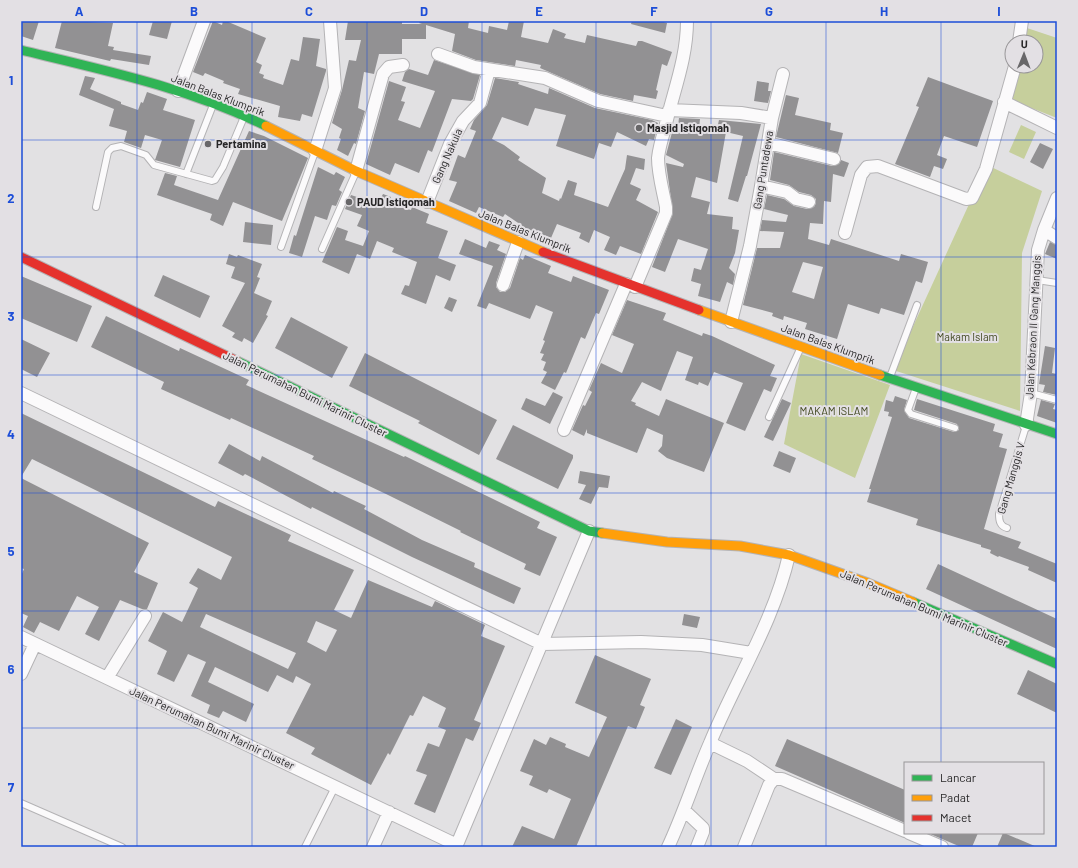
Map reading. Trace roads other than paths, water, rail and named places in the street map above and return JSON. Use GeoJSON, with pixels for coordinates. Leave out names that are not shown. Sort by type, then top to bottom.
{"type":"FeatureCollection","features":[{"type":"Feature","properties":{"kind":"street"},"geometry":{"type":"LineString","coordinates":[[178,91],[204,21]]}},
{"type":"Feature","properties":{"kind":"street"},"geometry":{"type":"LineString","coordinates":[[315,151],[335,88],[330,21]]}},
{"type":"Feature","properties":{"kind":"street"},"geometry":{"type":"LineString","coordinates":[[564,430],[666,210],[658,167],[660,148],[668,113],[683,63],[686,46],[687,21]]}},
{"type":"Feature","properties":{"kind":"street"},"geometry":{"type":"LineString","coordinates":[[1020,34],[1022,21]]}},
{"type":"Feature","properties":{"kind":"street","name":"Jalan Balas Klumprik"},"geometry":{"type":"LineString","coordinates":[[21,50],[141,79],[244,115],[356,171],[518,242],[630,286],[916,388],[1057,434]]}},
{"type":"Feature","properties":{"kind":"street","name":"Gang Puntadewa"},"geometry":{"type":"LineString","coordinates":[[438,54],[462,64],[489,70],[546,78],[598,101],[668,113],[741,113],[772,118],[762,186],[731,322]]}},
{"type":"Feature","properties":{"kind":"street"},"geometry":{"type":"LineString","coordinates":[[356,171],[383,74],[389,67],[403,65]]}},
{"type":"Feature","properties":{"kind":"street","name":"Gang Nakula"},"geometry":{"type":"LineString","coordinates":[[427,202],[450,144],[464,121],[480,103],[489,70]]}},
{"type":"Feature","properties":{"kind":"street"},"geometry":{"type":"LineString","coordinates":[[772,118],[784,74]]}},
{"type":"Feature","properties":{"kind":"street"},"geometry":{"type":"LineString","coordinates":[[845,233],[861,174],[868,167],[878,166],[966,199],[972,198],[986,169],[1013,74]]}},
{"type":"Feature","properties":{"kind":"street"},"geometry":{"type":"LineString","coordinates":[[1004,102],[1057,128]]}},
{"type":"Feature","properties":{"kind":"street"},"geometry":{"type":"LineString","coordinates":[[768,143],[834,159]]}},
{"type":"Feature","properties":{"kind":"street"},"geometry":{"type":"LineString","coordinates":[[762,186],[787,192],[796,199],[810,202]]}},
{"type":"Feature","properties":{"kind":"street","name":"Jalan Kebraon II Gang Manggis"},"geometry":{"type":"LineString","coordinates":[[1026,425],[1031,393],[1038,250],[1044,230],[1057,198]]}},
{"type":"Feature","properties":{"kind":"street"},"geometry":{"type":"LineString","coordinates":[[1044,230],[1057,238]]}},
{"type":"Feature","properties":{"kind":"street"},"geometry":{"type":"LineString","coordinates":[[503,285],[518,242]]}},
{"type":"Feature","properties":{"kind":"street","name":"Jalan Perumahan Bumi Marinir Cluster"},"geometry":{"type":"LineString","coordinates":[[21,257],[589,531],[667,542],[740,546],[789,555],[868,583],[1057,664]]}},
{"type":"Feature","properties":{"kind":"street"},"geometry":{"type":"LineString","coordinates":[[21,393],[542,644],[664,643],[702,645],[751,652]]}},
{"type":"Feature","properties":{"kind":"street","name":"Jalan Perumahan Bumi Marinir Cluster"},"geometry":{"type":"LineString","coordinates":[[21,637],[335,786],[456,846],[589,531]]}},
{"type":"Feature","properties":{"kind":"street"},"geometry":{"type":"LineString","coordinates":[[668,847],[685,811],[710,743],[766,622],[789,555]]}},
{"type":"Feature","properties":{"kind":"street"},"geometry":{"type":"LineString","coordinates":[[107,678],[145,616]]}},
{"type":"Feature","properties":{"kind":"street"},"geometry":{"type":"LineString","coordinates":[[21,674],[35,644]]}},
{"type":"Feature","properties":{"kind":"street"},"geometry":{"type":"LineString","coordinates":[[710,743],[746,761],[774,779],[782,779],[904,831]]}},
{"type":"Feature","properties":{"kind":"street"},"geometry":{"type":"LineString","coordinates":[[744,847],[769,785],[774,779]]}},
{"type":"Feature","properties":{"kind":"street"},"geometry":{"type":"LineString","coordinates":[[685,811],[703,828],[703,832],[697,847]]}},
{"type":"Feature","properties":{"kind":"street"},"geometry":{"type":"LineString","coordinates":[[373,847],[389,812]]}},
{"type":"Feature","properties":{"kind":"street"},"geometry":{"type":"LineString","coordinates":[[912,834],[942,847]]}},
{"type":"Feature","properties":{"kind":"lane"},"geometry":{"type":"LineString","coordinates":[[186,174],[214,104]]}},
{"type":"Feature","properties":{"kind":"lane"},"geometry":{"type":"LineString","coordinates":[[96,207],[108,152],[112,148],[121,146],[146,155],[154,165],[212,181],[215,180],[224,167],[244,115]]}},
{"type":"Feature","properties":{"kind":"lane"},"geometry":{"type":"LineString","coordinates":[[281,247],[315,151]]}},
{"type":"Feature","properties":{"kind":"lane"},"geometry":{"type":"LineString","coordinates":[[322,249],[356,171]]}},
{"type":"Feature","properties":{"kind":"lane"},"geometry":{"type":"LineString","coordinates":[[1037,280],[1057,283]]}},
{"type":"Feature","properties":{"kind":"lane"},"geometry":{"type":"LineString","coordinates":[[890,378],[917,304]]}},
{"type":"Feature","properties":{"kind":"lane"},"geometry":{"type":"LineString","coordinates":[[770,416],[801,347]]}},
{"type":"Feature","properties":{"kind":"lane"},"geometry":{"type":"LineString","coordinates":[[916,388],[908,410],[911,414],[955,428]]}},
{"type":"Feature","properties":{"kind":"lane"},"geometry":{"type":"LineString","coordinates":[[1031,393],[1057,400]]}},
{"type":"Feature","properties":{"kind":"lane","name":"Gang Manggis V"},"geometry":{"type":"LineString","coordinates":[[1007,528],[999,521],[999,514],[1026,425]]}},
{"type":"Feature","properties":{"kind":"lane"},"geometry":{"type":"LineString","coordinates":[[305,847],[335,786]]}},
{"type":"Feature","properties":{"kind":"lane"},"geometry":{"type":"LineString","coordinates":[[21,803],[122,847]]}},
{"type":"Feature","properties":{"kind":"place","name":"Masjid Istiqomah"},"geometry":{"type":"Point","coordinates":[639,128]}},
{"type":"Feature","properties":{"kind":"place","name":"Pertamina"},"geometry":{"type":"Point","coordinates":[208,144]}},
{"type":"Feature","properties":{"kind":"place","name":"PAUD Istiqomah"},"geometry":{"type":"Point","coordinates":[349,202]}},
{"type":"Feature","properties":{"kind":"park label","name":"Makam Islam"},"geometry":{"type":"Point","coordinates":[967,337]}},
{"type":"Feature","properties":{"kind":"park label","name":"MAKAM ISLAM"},"geometry":{"type":"Point","coordinates":[834,411]}}]}
